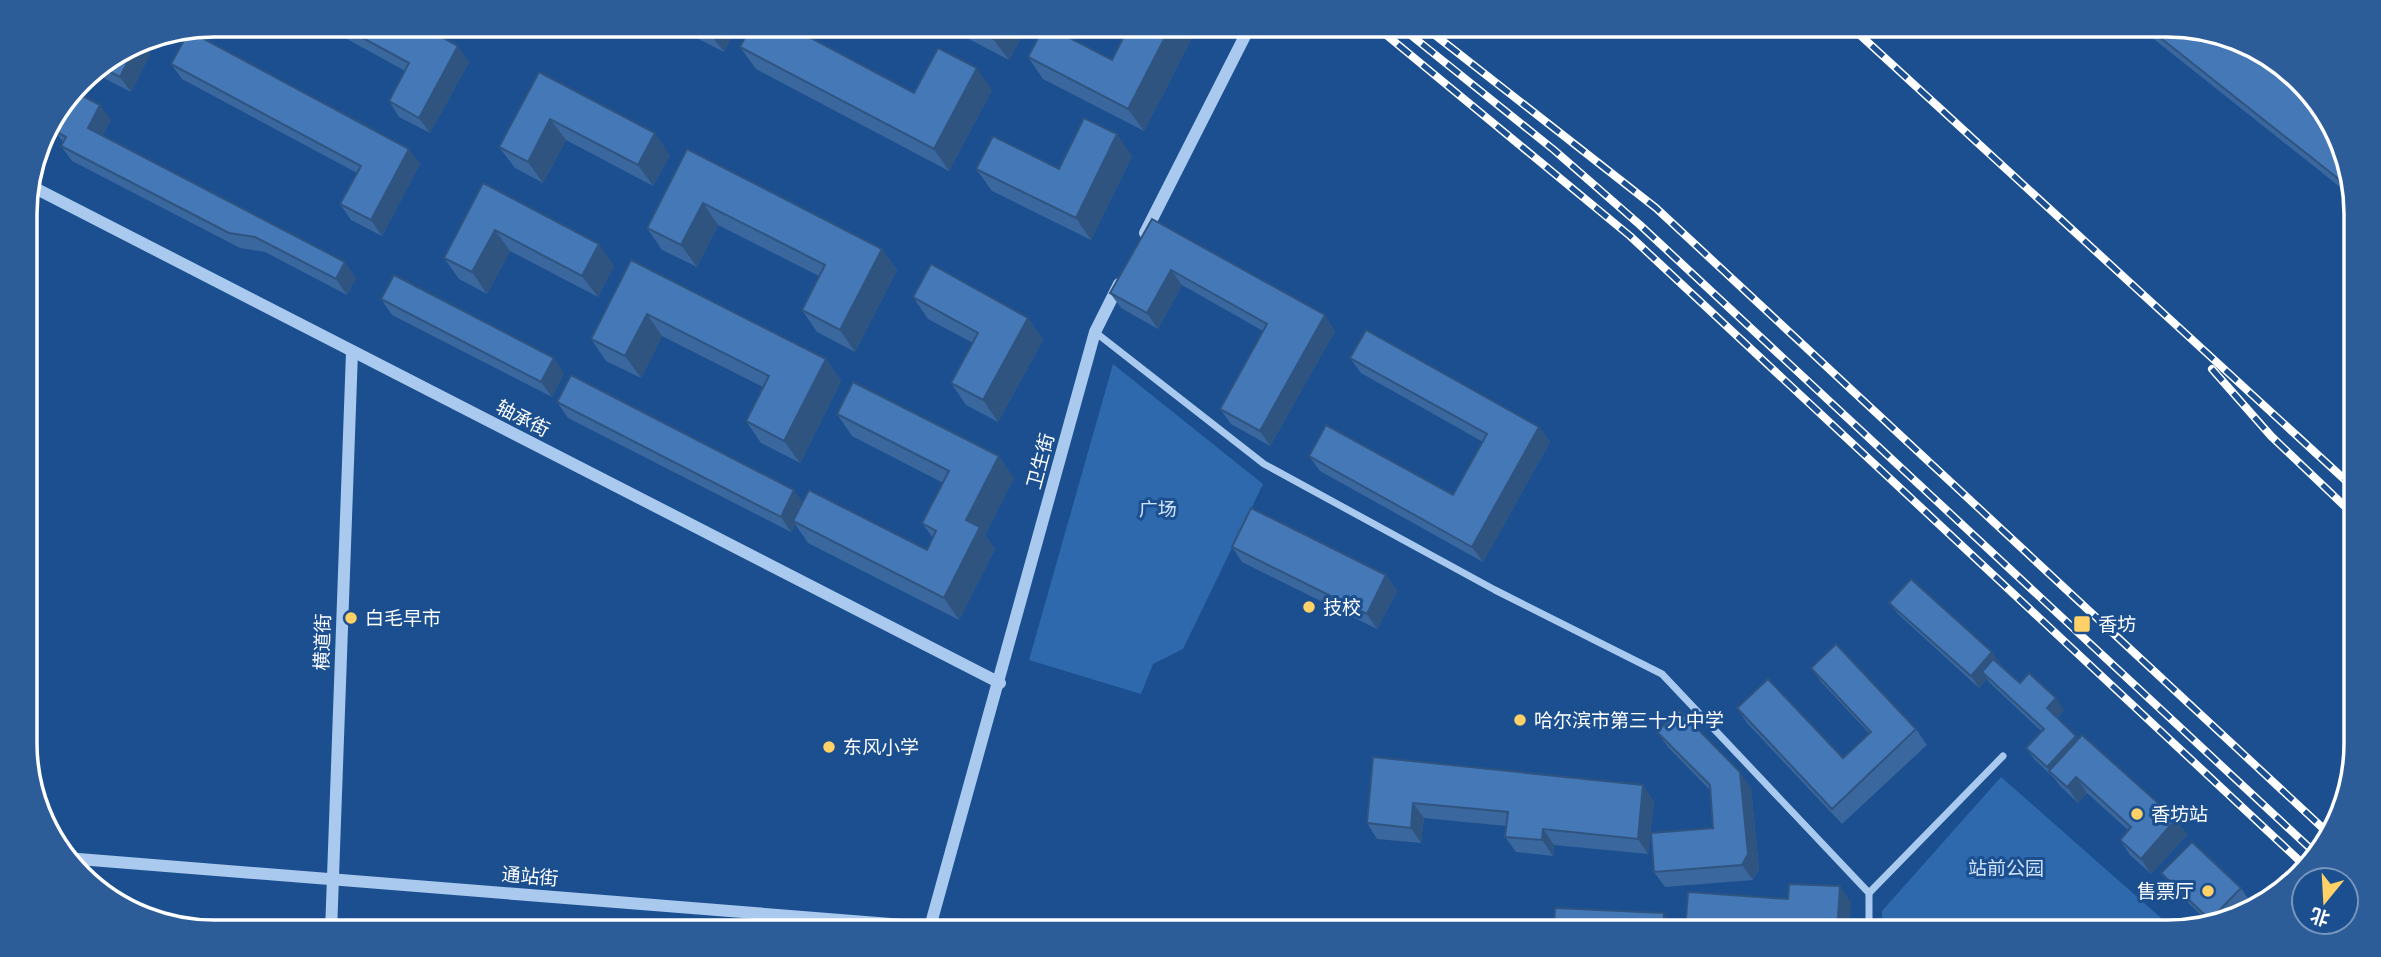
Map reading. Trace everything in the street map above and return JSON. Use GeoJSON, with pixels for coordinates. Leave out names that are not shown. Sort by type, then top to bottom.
{"type":"FeatureCollection","features":[{"type":"Feature","properties":{"kind":"street"},"geometry":{"type":"LineString","coordinates":[[1139,246],[1244,37]]}},
{"type":"Feature","properties":{"kind":"street","name":"轴承街"},"geometry":{"type":"LineString","coordinates":[[38,190],[1000,683]]}},
{"type":"Feature","properties":{"kind":"street","name":"卫生街"},"geometry":{"type":"LineString","coordinates":[[932,920],[1000,683],[1095,332],[1126,271]]}},
{"type":"Feature","properties":{"kind":"street"},"geometry":{"type":"LineString","coordinates":[[1095,332],[1264,464],[1495,590],[1661,674],[1869,893],[1869,920]]}},
{"type":"Feature","properties":{"kind":"street","name":"横道街"},"geometry":{"type":"LineString","coordinates":[[331,920],[352,352]]}},
{"type":"Feature","properties":{"kind":"street"},"geometry":{"type":"LineString","coordinates":[[1869,893],[2003,756]]}},
{"type":"Feature","properties":{"kind":"street","name":"通站街"},"geometry":{"type":"LineString","coordinates":[[80,859],[812,920]]}},
{"type":"Feature","properties":{"kind":"green space","name":"广场"},"geometry":{"type":"Polygon","coordinates":[[[1113,364],[1263,484],[1183,649],[1153,664],[1141,694],[1029,660],[1113,364]]]}},
{"type":"Feature","properties":{"kind":"green space","name":"站前公园"},"geometry":{"type":"Polygon","coordinates":[[[2001,777],[2163,920],[1882,920],[1882,911],[2001,777]]]}},
{"type":"Feature","properties":{"kind":"building"},"geometry":{"type":"Polygon","coordinates":[[[201,37],[409,149],[371,220],[340,204],[361,166],[171,64],[184,39],[201,37]]]}},
{"type":"Feature","properties":{"kind":"building"},"geometry":{"type":"Polygon","coordinates":[[[361,37],[442,37],[458,46],[419,118],[389,101],[409,63],[361,37]]]}},
{"type":"Feature","properties":{"kind":"building"},"geometry":{"type":"Polygon","coordinates":[[[745,37],[809,37],[914,93],[938,48],[977,68],[934,149],[740,47],[745,37]]]}},
{"type":"Feature","properties":{"kind":"building"},"geometry":{"type":"Polygon","coordinates":[[[1039,37],[1068,37],[1112,60],[1124,37],[1165,37],[1128,109],[1028,57],[1039,37]]]}},
{"type":"Feature","properties":{"kind":"building"},"geometry":{"type":"Polygon","coordinates":[[[2159,37],[2191,38],[2224,46],[2246,55],[2284,81],[2314,115],[2326,135],[2341,181],[2159,37]]]}},
{"type":"Feature","properties":{"kind":"building"},"geometry":{"type":"Polygon","coordinates":[[[130,58],[120,77],[109,71],[130,58]]]}},
{"type":"Feature","properties":{"kind":"building"},"geometry":{"type":"Polygon","coordinates":[[[539,72],[655,133],[638,165],[550,119],[528,162],[499,147],[539,72]]]}},
{"type":"Feature","properties":{"kind":"building"},"geometry":{"type":"Polygon","coordinates":[[[82,96],[100,105],[88,128],[345,262],[336,279],[255,237],[229,233],[61,146],[66,137],[57,132],[82,96]]]}},
{"type":"Feature","properties":{"kind":"building"},"geometry":{"type":"Polygon","coordinates":[[[1084,118],[1117,134],[1076,218],[976,169],[993,136],[1059,169],[1084,118]]]}},
{"type":"Feature","properties":{"kind":"building"},"geometry":{"type":"Polygon","coordinates":[[[687,149],[882,249],[840,330],[802,310],[825,265],[703,203],[681,245],[647,228],[687,149]]]}},
{"type":"Feature","properties":{"kind":"building"},"geometry":{"type":"Polygon","coordinates":[[[483,183],[599,244],[582,276],[495,230],[472,272],[444,258],[483,183]]]}},
{"type":"Feature","properties":{"kind":"building"},"geometry":{"type":"Polygon","coordinates":[[[1152,219],[1325,315],[1260,431],[1220,409],[1267,324],[1171,270],[1147,313],[1110,293],[1152,219]]]}},
{"type":"Feature","properties":{"kind":"building"},"geometry":{"type":"Polygon","coordinates":[[[631,260],[826,359],[784,441],[746,421],[769,376],[647,314],[625,356],[591,339],[631,260]]]}},
{"type":"Feature","properties":{"kind":"building"},"geometry":{"type":"Polygon","coordinates":[[[931,264],[1028,318],[983,400],[951,383],[978,333],[913,297],[931,264]]]}},
{"type":"Feature","properties":{"kind":"building"},"geometry":{"type":"Polygon","coordinates":[[[394,275],[554,358],[541,382],[381,299],[394,275]]]}},
{"type":"Feature","properties":{"kind":"building"},"geometry":{"type":"Polygon","coordinates":[[[1366,330],[1539,427],[1472,547],[1309,456],[1326,425],[1453,495],[1487,434],[1350,358],[1366,330]]]}},
{"type":"Feature","properties":{"kind":"building"},"geometry":{"type":"Polygon","coordinates":[[[571,375],[794,490],[781,517],[557,402],[571,375]]]}},
{"type":"Feature","properties":{"kind":"building"},"geometry":{"type":"Polygon","coordinates":[[[853,382],[999,456],[966,520],[980,527],[944,598],[793,521],[809,490],[927,550],[936,531],[922,523],[949,471],[837,414],[853,382]]]}},
{"type":"Feature","properties":{"kind":"building"},"geometry":{"type":"Polygon","coordinates":[[[1251,508],[1386,575],[1367,614],[1232,547],[1251,508]]]}},
{"type":"Feature","properties":{"kind":"building"},"geometry":{"type":"Polygon","coordinates":[[[1911,579],[1992,652],[1971,676],[1889,603],[1911,579]]]}},
{"type":"Feature","properties":{"kind":"building"},"geometry":{"type":"Polygon","coordinates":[[[1836,644],[1916,729],[1832,809],[1737,708],[1768,679],[1843,758],[1871,732],[1811,668],[1836,644]]]}},
{"type":"Feature","properties":{"kind":"building"},"geometry":{"type":"Polygon","coordinates":[[[1993,659],[2020,683],[2029,673],[2056,698],[2047,708],[2076,736],[2047,767],[2026,748],[2044,729],[1982,672],[1993,659]]]}},
{"type":"Feature","properties":{"kind":"building"},"geometry":{"type":"Polygon","coordinates":[[[1679,710],[1740,772],[1748,854],[1742,865],[1654,872],[1651,833],[1713,828],[1710,785],[1657,732],[1679,710]]]}},
{"type":"Feature","properties":{"kind":"building","name":"香坊站"},"geometry":{"type":"Polygon","coordinates":[[[2082,735],[2176,819],[2141,859],[2120,840],[2131,827],[2076,777],[2067,787],[2049,771],[2082,735]]]}},
{"type":"Feature","properties":{"kind":"building"},"geometry":{"type":"Polygon","coordinates":[[[1373,757],[1643,785],[1638,839],[1543,829],[1542,840],[1505,837],[1508,812],[1413,803],[1411,828],[1367,823],[1373,757]]]}},
{"type":"Feature","properties":{"kind":"building"},"geometry":{"type":"Polygon","coordinates":[[[2192,842],[2241,888],[2217,913],[2206,916],[2161,873],[2192,842]]]}},
{"type":"Feature","properties":{"kind":"building"},"geometry":{"type":"Polygon","coordinates":[[[1789,884],[1840,886],[1838,920],[1686,920],[1688,892],[1788,899],[1789,884]]]}},
{"type":"Feature","properties":{"kind":"building"},"geometry":{"type":"Polygon","coordinates":[[[1555,908],[1664,913],[1664,920],[1554,920],[1555,908]]]}},
{"type":"Feature","properties":{"kind":"railway"},"geometry":{"type":"LineString","coordinates":[[1389,37],[1630,236],[2299,861]]}},
{"type":"Feature","properties":{"kind":"railway"},"geometry":{"type":"LineString","coordinates":[[1413,37],[1554,150],[1640,225],[2310,848]]}},
{"type":"Feature","properties":{"kind":"railway"},"geometry":{"type":"LineString","coordinates":[[1438,37],[1656,208],[2323,828]]}},
{"type":"Feature","properties":{"kind":"railway"},"geometry":{"type":"LineString","coordinates":[[1862,37],[2344,479]]}},
{"type":"Feature","properties":{"kind":"railway"},"geometry":{"type":"LineString","coordinates":[[2212,369],[2271,436],[2344,506]]}},
{"type":"Feature","properties":{"kind":"place","name":"技校"},"geometry":{"type":"Point","coordinates":[1309,607]}},
{"type":"Feature","properties":{"kind":"place","name":"白毛早市"},"geometry":{"type":"Point","coordinates":[351,618]}},
{"type":"Feature","properties":{"kind":"place","name":"香坊"},"geometry":{"type":"Point","coordinates":[2082,624]}},
{"type":"Feature","properties":{"kind":"place","name":"哈尔滨市第三十九中学"},"geometry":{"type":"Point","coordinates":[1520,720]}},
{"type":"Feature","properties":{"kind":"place","name":"东风小学"},"geometry":{"type":"Point","coordinates":[829,747]}},
{"type":"Feature","properties":{"kind":"place","name":"香坊站"},"geometry":{"type":"Point","coordinates":[2137,814]}},
{"type":"Feature","properties":{"kind":"place","name":"售票厅"},"geometry":{"type":"Point","coordinates":[2208,891]}}]}
